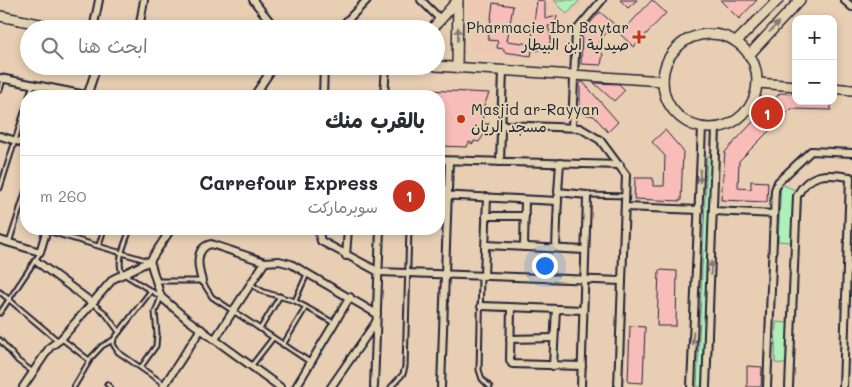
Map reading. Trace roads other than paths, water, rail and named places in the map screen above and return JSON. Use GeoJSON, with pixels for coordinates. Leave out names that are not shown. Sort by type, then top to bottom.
{"type":"FeatureCollection","features":[{"type":"Feature","properties":{"kind":"street"},"geometry":{"type":"LineString","coordinates":[[96,20],[99,0]]}},
{"type":"Feature","properties":{"kind":"street"},"geometry":{"type":"LineString","coordinates":[[141,20],[144,0]]}},
{"type":"Feature","properties":{"kind":"street"},"geometry":{"type":"LineString","coordinates":[[253,0],[269,20]]}},
{"type":"Feature","properties":{"kind":"street"},"geometry":{"type":"LineString","coordinates":[[348,20],[367,0]]}},
{"type":"Feature","properties":{"kind":"street"},"geometry":{"type":"LineString","coordinates":[[421,0],[440,19],[458,0]]}},
{"type":"Feature","properties":{"kind":"street"},"geometry":{"type":"LineString","coordinates":[[457,67],[458,0]]}},
{"type":"Feature","properties":{"kind":"street"},"geometry":{"type":"LineString","coordinates":[[572,127],[576,31],[602,0]]}},
{"type":"Feature","properties":{"kind":"street"},"geometry":{"type":"LineString","coordinates":[[736,42],[778,0]]}},
{"type":"Feature","properties":{"kind":"street"},"geometry":{"type":"LineString","coordinates":[[749,55],[800,0]]}},
{"type":"Feature","properties":{"kind":"street"},"geometry":{"type":"LineString","coordinates":[[844,0],[852,7]]}},
{"type":"Feature","properties":{"kind":"street"},"geometry":{"type":"LineString","coordinates":[[0,16],[20,20]]}},
{"type":"Feature","properties":{"kind":"street"},"geometry":{"type":"LineString","coordinates":[[711,34],[726,37],[736,42],[749,55],[758,83],[748,109],[738,119],[716,128],[702,127],[687,122],[677,115],[664,93],[662,81],[665,66],[672,53],[683,42],[696,36],[711,34]]}},
{"type":"Feature","properties":{"kind":"street"},"geometry":{"type":"LineString","coordinates":[[445,66],[662,81]]}},
{"type":"Feature","properties":{"kind":"street"},"geometry":{"type":"LineString","coordinates":[[500,162],[503,70]]}},
{"type":"Feature","properties":{"kind":"street"},"geometry":{"type":"LineString","coordinates":[[89,90],[94,75]]}},
{"type":"Feature","properties":{"kind":"street"},"geometry":{"type":"LineString","coordinates":[[258,90],[268,75]]}},
{"type":"Feature","properties":{"kind":"street"},"geometry":{"type":"LineString","coordinates":[[323,90],[324,75]]}},
{"type":"Feature","properties":{"kind":"street"},"geometry":{"type":"LineString","coordinates":[[384,90],[385,75]]}},
{"type":"Feature","properties":{"kind":"street"},"geometry":{"type":"LineString","coordinates":[[2,78],[64,90]]}},
{"type":"Feature","properties":{"kind":"street"},"geometry":{"type":"LineString","coordinates":[[758,83],[792,86]]}},
{"type":"Feature","properties":{"kind":"street"},"geometry":{"type":"LineString","coordinates":[[837,88],[852,90]]}},
{"type":"Feature","properties":{"kind":"street"},"geometry":{"type":"LineString","coordinates":[[502,125],[580,128],[594,135],[620,165],[626,175],[618,387]]}},
{"type":"Feature","properties":{"kind":"street"},"geometry":{"type":"LineString","coordinates":[[691,387],[702,127]]}},
{"type":"Feature","properties":{"kind":"street"},"geometry":{"type":"LineString","coordinates":[[706,387],[716,128]]}},
{"type":"Feature","properties":{"kind":"street"},"geometry":{"type":"LineString","coordinates":[[0,136],[20,142]]}},
{"type":"Feature","properties":{"kind":"street"},"geometry":{"type":"LineString","coordinates":[[767,387],[775,190],[778,182],[811,151],[852,153]]}},
{"type":"Feature","properties":{"kind":"street"},"geometry":{"type":"LineString","coordinates":[[445,161],[620,165]]}},
{"type":"Feature","properties":{"kind":"street"},"geometry":{"type":"LineString","coordinates":[[441,387],[449,161]]}},
{"type":"Feature","properties":{"kind":"street"},"geometry":{"type":"LineString","coordinates":[[556,248],[560,163]]}},
{"type":"Feature","properties":{"kind":"street"},"geometry":{"type":"LineString","coordinates":[[789,387],[797,196],[807,181],[815,176],[824,174],[850,177],[843,384],[852,382]]}},
{"type":"Feature","properties":{"kind":"street"},"geometry":{"type":"LineString","coordinates":[[558,192],[587,195],[581,387]]}},
{"type":"Feature","properties":{"kind":"street"},"geometry":{"type":"LineString","coordinates":[[445,194],[525,200],[558,200]]}},
{"type":"Feature","properties":{"kind":"street"},"geometry":{"type":"LineString","coordinates":[[483,276],[487,197]]}},
{"type":"Feature","properties":{"kind":"street"},"geometry":{"type":"LineString","coordinates":[[524,247],[525,200]]}},
{"type":"Feature","properties":{"kind":"street"},"geometry":{"type":"LineString","coordinates":[[626,207],[699,210]]}},
{"type":"Feature","properties":{"kind":"street"},"geometry":{"type":"LineString","coordinates":[[713,211],[774,214]]}},
{"type":"Feature","properties":{"kind":"street"},"geometry":{"type":"LineString","coordinates":[[486,216],[524,216]]}},
{"type":"Feature","properties":{"kind":"street"},"geometry":{"type":"LineString","coordinates":[[0,240],[40,252],[45,235]]}},
{"type":"Feature","properties":{"kind":"street"},"geometry":{"type":"LineString","coordinates":[[23,387],[59,339],[113,279],[150,261],[167,235]]}},
{"type":"Feature","properties":{"kind":"street"},"geometry":{"type":"LineString","coordinates":[[320,235],[321,241],[379,272],[622,280]]}},
{"type":"Feature","properties":{"kind":"street"},"geometry":{"type":"LineString","coordinates":[[346,256],[348,235]]}},
{"type":"Feature","properties":{"kind":"street"},"geometry":{"type":"LineString","coordinates":[[374,387],[380,235]]}},
{"type":"Feature","properties":{"kind":"street"},"geometry":{"type":"LineString","coordinates":[[202,281],[198,263],[200,253],[209,244],[265,262],[286,262],[350,297],[377,317]]}},
{"type":"Feature","properties":{"kind":"street"},"geometry":{"type":"LineString","coordinates":[[486,245],[586,250]]}},
{"type":"Feature","properties":{"kind":"street"},"geometry":{"type":"LineString","coordinates":[[36,261],[92,302]]}},
{"type":"Feature","properties":{"kind":"street"},"geometry":{"type":"LineString","coordinates":[[150,261],[162,297],[201,329],[280,387]]}},
{"type":"Feature","properties":{"kind":"street"},"geometry":{"type":"LineString","coordinates":[[215,338],[265,262]]}},
{"type":"Feature","properties":{"kind":"street"},"geometry":{"type":"LineString","coordinates":[[296,387],[350,297]]}},
{"type":"Feature","properties":{"kind":"street"},"geometry":{"type":"LineString","coordinates":[[481,306],[583,310]]}},
{"type":"Feature","properties":{"kind":"street"},"geometry":{"type":"LineString","coordinates":[[511,308],[510,339],[512,364],[582,366]]}},
{"type":"Feature","properties":{"kind":"street"},"geometry":{"type":"LineString","coordinates":[[552,366],[556,309]]}},
{"type":"Feature","properties":{"kind":"street"},"geometry":{"type":"LineString","coordinates":[[331,387],[377,317]]}},
{"type":"Feature","properties":{"kind":"street"},"geometry":{"type":"LineString","coordinates":[[164,386],[201,329]]}},
{"type":"Feature","properties":{"kind":"street"},"geometry":{"type":"LineString","coordinates":[[510,339],[554,338]]}},
{"type":"Feature","properties":{"kind":"street"},"geometry":{"type":"LineString","coordinates":[[368,387],[374,378]]}},
{"type":"Feature","properties":{"kind":"lane"},"geometry":{"type":"LineString","coordinates":[[0,90],[2,78]]}},
{"type":"Feature","properties":{"kind":"lane"},"geometry":{"type":"LineString","coordinates":[[31,90],[33,83]]}},
{"type":"Feature","properties":{"kind":"lane"},"geometry":{"type":"LineString","coordinates":[[0,188],[20,127]]}},
{"type":"Feature","properties":{"kind":"lane"},"geometry":{"type":"LineString","coordinates":[[587,195],[626,196]]}},
{"type":"Feature","properties":{"kind":"lane"},"geometry":{"type":"LineString","coordinates":[[9,243],[20,209]]}},
{"type":"Feature","properties":{"kind":"lane"},"geometry":{"type":"LineString","coordinates":[[64,235],[150,261]]}},
{"type":"Feature","properties":{"kind":"lane"},"geometry":{"type":"LineString","coordinates":[[99,245],[102,235]]}},
{"type":"Feature","properties":{"kind":"lane"},"geometry":{"type":"LineString","coordinates":[[128,235],[120,264],[122,274],[150,292],[162,297],[155,312],[158,334],[156,346],[141,367]]}},
{"type":"Feature","properties":{"kind":"lane"},"geometry":{"type":"LineString","coordinates":[[391,387],[403,374],[405,368],[409,235]]}},
{"type":"Feature","properties":{"kind":"lane"},"geometry":{"type":"LineString","coordinates":[[0,313],[36,261],[40,252]]}},
{"type":"Feature","properties":{"kind":"lane"},"geometry":{"type":"LineString","coordinates":[[295,301],[308,273]]}},
{"type":"Feature","properties":{"kind":"lane"},"geometry":{"type":"LineString","coordinates":[[483,276],[479,370],[482,379],[490,387]]}},
{"type":"Feature","properties":{"kind":"lane"},"geometry":{"type":"LineString","coordinates":[[157,281],[202,281],[207,292],[260,330],[311,362]]}},
{"type":"Feature","properties":{"kind":"lane"},"geometry":{"type":"LineString","coordinates":[[250,284],[264,292],[295,301],[335,324]]}},
{"type":"Feature","properties":{"kind":"lane"},"geometry":{"type":"LineString","coordinates":[[0,292],[8,301],[86,359],[91,359]]}},
{"type":"Feature","properties":{"kind":"lane"},"geometry":{"type":"LineString","coordinates":[[74,387],[91,359],[102,346],[114,339],[150,292]]}},
{"type":"Feature","properties":{"kind":"lane"},"geometry":{"type":"LineString","coordinates":[[260,330],[280,296]]}},
{"type":"Feature","properties":{"kind":"lane"},"geometry":{"type":"LineString","coordinates":[[92,302],[105,313],[119,332]]}},
{"type":"Feature","properties":{"kind":"lane"},"geometry":{"type":"LineString","coordinates":[[283,345],[306,307]]}},
{"type":"Feature","properties":{"kind":"lane"},"geometry":{"type":"LineString","coordinates":[[252,365],[273,338]]}},
{"type":"Feature","properties":{"kind":"lane"},"geometry":{"type":"LineString","coordinates":[[114,339],[114,348],[164,386]]}},
{"type":"Feature","properties":{"kind":"lane"},"geometry":{"type":"LineString","coordinates":[[0,340],[18,361],[33,372]]}},
{"type":"Feature","properties":{"kind":"place","name":"Pharmacie Ibn Baytar صيدلية ابن البيطار"},"geometry":{"type":"Point","coordinates":[639,37]}},
{"type":"Feature","properties":{"kind":"place","name":"Carrefour Express"},"geometry":{"type":"Point","coordinates":[767,113]}},
{"type":"Feature","properties":{"kind":"place","name":"Masjid ar-Rayyan مسجد الريّان"},"geometry":{"type":"Point","coordinates":[461,119]}}]}
